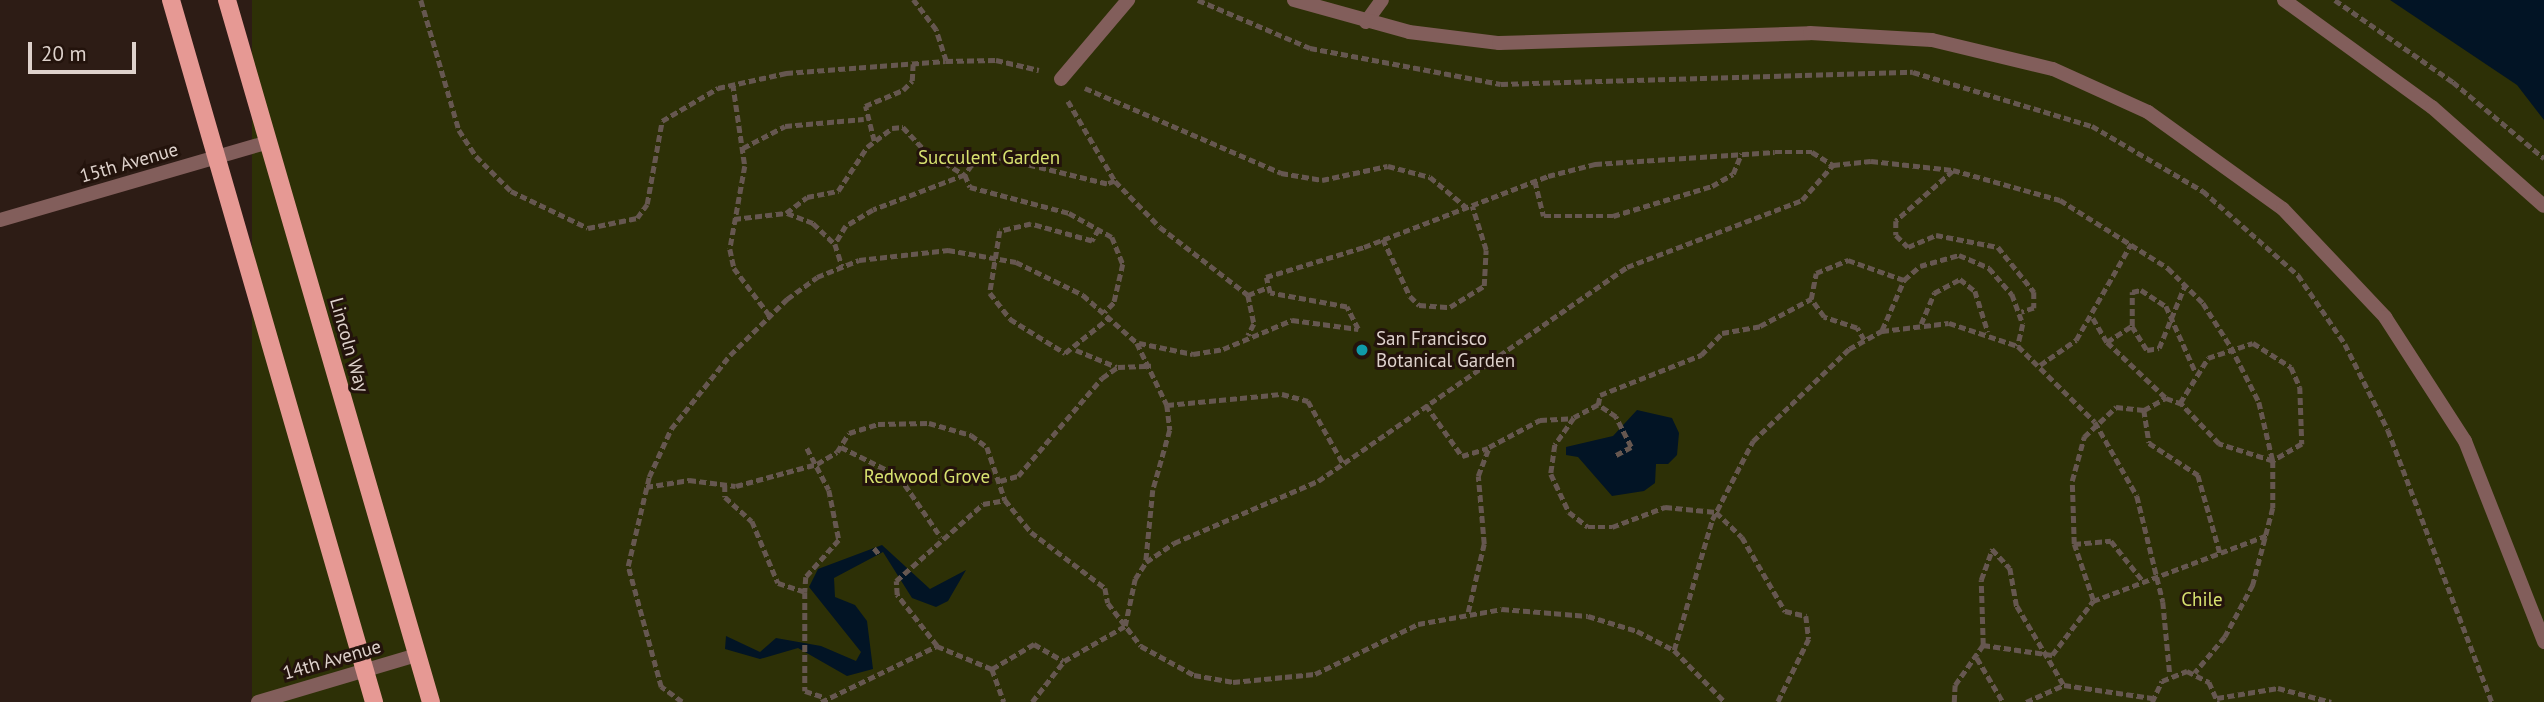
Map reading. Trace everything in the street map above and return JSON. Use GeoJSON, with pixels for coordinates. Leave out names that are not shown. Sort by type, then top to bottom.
{"type":"FeatureCollection","features":[{"type":"Feature","properties":{"kind":"main road"},"geometry":{"type":"LineString","coordinates":[[171,0],[374,702]]}},
{"type":"Feature","properties":{"kind":"main road","name":"Lincoln Way"},"geometry":{"type":"LineString","coordinates":[[227,0],[431,702]]}},
{"type":"Feature","properties":{"kind":"street"},"geometry":{"type":"LineString","coordinates":[[1061,79],[1128,0]]}},
{"type":"Feature","properties":{"kind":"street"},"geometry":{"type":"LineString","coordinates":[[1294,0],[1366,22],[1452,39],[1544,45],[1810,33],[1932,40],[2053,69],[2148,112],[2283,209],[2385,317],[2465,441],[2544,642]]}},
{"type":"Feature","properties":{"kind":"street"},"geometry":{"type":"LineString","coordinates":[[1366,22],[1382,0]]}},
{"type":"Feature","properties":{"kind":"street"},"geometry":{"type":"LineString","coordinates":[[2284,0],[2432,107],[2544,206]]}},
{"type":"Feature","properties":{"kind":"street","name":"15th Avenue"},"geometry":{"type":"LineString","coordinates":[[0,220],[268,142]]}},
{"type":"Feature","properties":{"kind":"street","name":"14th Avenue"},"geometry":{"type":"LineString","coordinates":[[258,702],[417,655]]}},
{"type":"Feature","properties":{"kind":"path"},"geometry":{"type":"LineString","coordinates":[[421,0],[459,130],[476,156],[512,191],[588,228],[637,218],[648,204],[662,121],[733,84],[946,61],[936,30],[913,0]]}},
{"type":"Feature","properties":{"kind":"path"},"geometry":{"type":"LineString","coordinates":[[1198,0],[1310,48],[1501,83],[1913,72],[2092,126],[2203,191],[2298,275],[2345,344],[2388,430],[2492,702]]}},
{"type":"Feature","properties":{"kind":"path"},"geometry":{"type":"LineString","coordinates":[[2335,0],[2453,82],[2544,158]]}},
{"type":"Feature","properties":{"kind":"path"},"geometry":{"type":"LineString","coordinates":[[874,141],[863,119],[865,106],[894,96],[912,81],[914,64]]}},
{"type":"Feature","properties":{"kind":"path"},"geometry":{"type":"LineString","coordinates":[[1061,79],[1281,173],[1322,180],[1372,166],[1402,168],[1430,177],[1470,207],[1486,250],[1484,286],[1450,307],[1419,305],[1410,296],[1383,239]]}},
{"type":"Feature","properties":{"kind":"path"},"geometry":{"type":"LineString","coordinates":[[733,84],[743,148],[734,219],[734,268],[770,316]]}},
{"type":"Feature","properties":{"kind":"path"},"geometry":{"type":"LineString","coordinates":[[743,148],[785,126],[863,119]]}},
{"type":"Feature","properties":{"kind":"path"},"geometry":{"type":"LineString","coordinates":[[786,213],[807,198],[838,191],[874,141],[903,127],[926,152],[965,175],[971,187],[1069,213],[1099,229],[1120,247],[1123,264],[1114,303],[1105,312]]}},
{"type":"Feature","properties":{"kind":"path"},"geometry":{"type":"LineString","coordinates":[[1266,288],[1266,277],[1278,268],[1383,239],[1535,181],[1595,164],[1812,152],[1833,165],[1871,161],[1953,170],[2060,200],[2131,244],[2185,285],[2231,346],[2259,402],[2273,461],[2267,535],[2253,585],[2225,637],[2195,673],[2170,675]]}},
{"type":"Feature","properties":{"kind":"path"},"geometry":{"type":"LineString","coordinates":[[1535,181],[1544,216],[1613,216],[1712,186],[1733,174],[1741,154]]}},
{"type":"Feature","properties":{"kind":"path"},"geometry":{"type":"LineString","coordinates":[[835,244],[846,226],[873,210],[965,175],[972,165],[1000,158],[1107,184]]}},
{"type":"Feature","properties":{"kind":"path"},"geometry":{"type":"LineString","coordinates":[[1146,562],[1343,463],[1627,267],[1802,200],[1833,165]]}},
{"type":"Feature","properties":{"kind":"path"},"geometry":{"type":"LineString","coordinates":[[1953,170],[1896,221],[1896,234],[1908,247],[1936,235],[1998,247],[2034,292],[2034,308],[2022,312]]}},
{"type":"Feature","properties":{"kind":"path"},"geometry":{"type":"LineString","coordinates":[[1115,181],[1160,227],[1248,295],[1254,324],[1248,336]]}},
{"type":"Feature","properties":{"kind":"path"},"geometry":{"type":"LineString","coordinates":[[734,219],[786,213],[813,223],[835,244],[842,266]]}},
{"type":"Feature","properties":{"kind":"path"},"geometry":{"type":"LineString","coordinates":[[1099,229],[1092,241],[1050,227],[1012,226],[996,238],[990,293],[997,306],[1055,349],[1076,350],[1118,367],[1152,366]]}},
{"type":"Feature","properties":{"kind":"path"},"geometry":{"type":"LineString","coordinates":[[2040,365],[2077,340],[2093,318],[2131,244]]}},
{"type":"Feature","properties":{"kind":"path"},"geometry":{"type":"LineString","coordinates":[[682,702],[661,687],[628,566],[646,486],[671,429],[700,388],[770,316],[817,277],[842,266],[921,250],[993,257],[1056,279],[1105,312],[1137,343],[1152,366],[1167,405],[1170,430],[1153,490],[1146,562],[1125,606],[1125,626]]}},
{"type":"Feature","properties":{"kind":"path"},"geometry":{"type":"LineString","coordinates":[[1882,331],[1904,280],[1937,258],[1966,256],[2000,278],[2022,312],[2018,346]]}},
{"type":"Feature","properties":{"kind":"path"},"geometry":{"type":"LineString","coordinates":[[1864,340],[1857,328],[1824,317],[1811,299],[1816,274],[1848,260],[1904,280]]}},
{"type":"Feature","properties":{"kind":"path"},"geometry":{"type":"LineString","coordinates":[[1921,324],[1934,293],[1960,279],[1975,291],[1988,332]]}},
{"type":"Feature","properties":{"kind":"path"},"geometry":{"type":"LineString","coordinates":[[2185,285],[2171,320],[2159,348],[2147,350],[2132,326],[2132,292],[2141,290],[2166,306],[2171,320],[2196,373]]}},
{"type":"Feature","properties":{"kind":"path"},"geometry":{"type":"LineString","coordinates":[[1137,343],[1193,354],[1292,320],[1358,329],[1347,307],[1266,288],[1248,295]]}},
{"type":"Feature","properties":{"kind":"path"},"geometry":{"type":"LineString","coordinates":[[1426,405],[1462,456],[1489,447],[1540,421],[1574,418],[1598,405],[1611,388],[1701,355],[1722,333],[1760,326],[1811,299]]}},
{"type":"Feature","properties":{"kind":"path"},"geometry":{"type":"LineString","coordinates":[[1076,350],[1088,328],[1110,317]]}},
{"type":"Feature","properties":{"kind":"path"},"geometry":{"type":"LineString","coordinates":[[2093,318],[2107,342],[2166,398],[2180,403],[2219,444],[2273,461],[2302,444],[2300,387],[2275,353],[2253,343],[2218,349],[2196,373],[2180,403]]}},
{"type":"Feature","properties":{"kind":"path"},"geometry":{"type":"LineString","coordinates":[[1674,650],[1716,512],[1753,441],[1780,410],[1864,340],[1882,331],[1921,324],[1988,332],[2018,346],[2095,422],[2137,496],[2157,576],[2170,675],[2152,700],[2064,685],[2026,702]]}},
{"type":"Feature","properties":{"kind":"path"},"geometry":{"type":"LineString","coordinates":[[2107,342],[2132,326]]}},
{"type":"Feature","properties":{"kind":"path"},"geometry":{"type":"LineString","coordinates":[[1000,481],[1018,476],[1118,367]]}},
{"type":"Feature","properties":{"kind":"path"},"geometry":{"type":"LineString","coordinates":[[1167,405],[1282,394],[1308,401],[1343,463]]}},
{"type":"Feature","properties":{"kind":"path"},"geometry":{"type":"LineString","coordinates":[[2093,601],[2074,544],[2075,458],[2095,422],[2116,407],[2144,410],[2166,398]]}},
{"type":"Feature","properties":{"kind":"path"},"geometry":{"type":"LineString","coordinates":[[1598,405],[1616,417],[1631,447],[1616,455]]}},
{"type":"Feature","properties":{"kind":"path"},"geometry":{"type":"LineString","coordinates":[[2144,410],[2149,443],[2198,475],[2220,553]]}},
{"type":"Feature","properties":{"kind":"path"},"geometry":{"type":"LineString","coordinates":[[1574,418],[1555,445],[1551,474],[1569,512],[1588,527],[1612,527],[1665,507],[1716,512],[1742,537],[1785,611],[1806,616],[1809,639],[1778,702]]}},
{"type":"Feature","properties":{"kind":"path"},"geometry":{"type":"LineString","coordinates":[[646,486],[689,480],[725,485],[817,464],[840,447],[849,433],[878,424],[929,423],[971,435],[986,447],[1005,500],[1031,532],[1105,588],[1125,626],[1168,664],[1194,675],[1255,681],[1315,674],[1386,637],[1468,612],[1588,616],[1674,650],[1725,702]]}},
{"type":"Feature","properties":{"kind":"path"},"geometry":{"type":"LineString","coordinates":[[840,447],[899,476],[941,537]]}},
{"type":"Feature","properties":{"kind":"path"},"geometry":{"type":"LineString","coordinates":[[1468,612],[1484,544],[1478,475],[1489,447]]}},
{"type":"Feature","properties":{"kind":"path"},"geometry":{"type":"LineString","coordinates":[[807,448],[817,464],[839,540],[806,577],[808,643],[805,691],[822,699],[937,646]]}},
{"type":"Feature","properties":{"kind":"path"},"geometry":{"type":"LineString","coordinates":[[725,485],[725,497],[752,521],[778,583],[805,592]]}},
{"type":"Feature","properties":{"kind":"path"},"geometry":{"type":"LineString","coordinates":[[1004,702],[992,669],[937,646],[897,595],[896,581],[941,537],[983,504],[1005,500]]}},
{"type":"Feature","properties":{"kind":"path"},"geometry":{"type":"LineString","coordinates":[[2047,657],[2093,601],[2267,535]]}},
{"type":"Feature","properties":{"kind":"path"},"geometry":{"type":"LineString","coordinates":[[2074,544],[2111,541],[2143,581]]}},
{"type":"Feature","properties":{"kind":"path"},"geometry":{"type":"LineString","coordinates":[[874,548],[879,554]]}},
{"type":"Feature","properties":{"kind":"path"},"geometry":{"type":"LineString","coordinates":[[1954,702],[1955,685],[1977,659],[1983,645],[1981,580],[1987,552],[1998,550],[2010,568],[2017,606],[2064,685]]}},
{"type":"Feature","properties":{"kind":"path"},"geometry":{"type":"LineString","coordinates":[[1032,702],[1064,661],[1125,626]]}},
{"type":"Feature","properties":{"kind":"path"},"geometry":{"type":"LineString","coordinates":[[992,669],[1034,644],[1064,661]]}},
{"type":"Feature","properties":{"kind":"path"},"geometry":{"type":"LineString","coordinates":[[1983,645],[2047,657]]}},
{"type":"Feature","properties":{"kind":"path"},"geometry":{"type":"LineString","coordinates":[[1977,659],[2003,702]]}},
{"type":"Feature","properties":{"kind":"path"},"geometry":{"type":"LineString","coordinates":[[2195,673],[2218,700],[2278,688],[2331,702]]}},
{"type":"Feature","properties":{"kind":"green space","name":"San Francisco Botanical Garden"},"geometry":{"type":"Polygon","coordinates":[[[252,0],[2544,0],[2544,702],[252,702],[252,0]]]}},
{"type":"Feature","properties":{"kind":"water"},"geometry":{"type":"Polygon","coordinates":[[[2390,0],[2544,0],[2544,120],[2517,85],[2390,0]]]}},
{"type":"Feature","properties":{"kind":"water"},"geometry":{"type":"Polygon","coordinates":[[[1637,410],[1672,418],[1679,433],[1677,455],[1668,464],[1656,464],[1655,483],[1644,491],[1612,496],[1578,457],[1566,455],[1566,447],[1613,436],[1637,410]]]}},
{"type":"Feature","properties":{"kind":"water"},"geometry":{"type":"Polygon","coordinates":[[[882,545],[930,589],[966,570],[948,601],[936,607],[912,598],[883,552],[834,578],[835,597],[855,605],[867,621],[873,669],[847,676],[798,648],[760,659],[725,649],[726,636],[760,652],[776,638],[821,646],[856,661],[861,652],[809,587],[818,569],[882,545]]]}},
{"type":"Feature","properties":{"kind":"place","name":"San Francisco Botanical Garden"},"geometry":{"type":"Point","coordinates":[1362,350]}},
{"type":"Feature","properties":{"kind":"park label","name":"Succulent Garden"},"geometry":{"type":"Point","coordinates":[989,158]}},
{"type":"Feature","properties":{"kind":"park label","name":"Redwood Grove"},"geometry":{"type":"Point","coordinates":[927,477]}},
{"type":"Feature","properties":{"kind":"park label","name":"Chile"},"geometry":{"type":"Point","coordinates":[2202,600]}}]}
